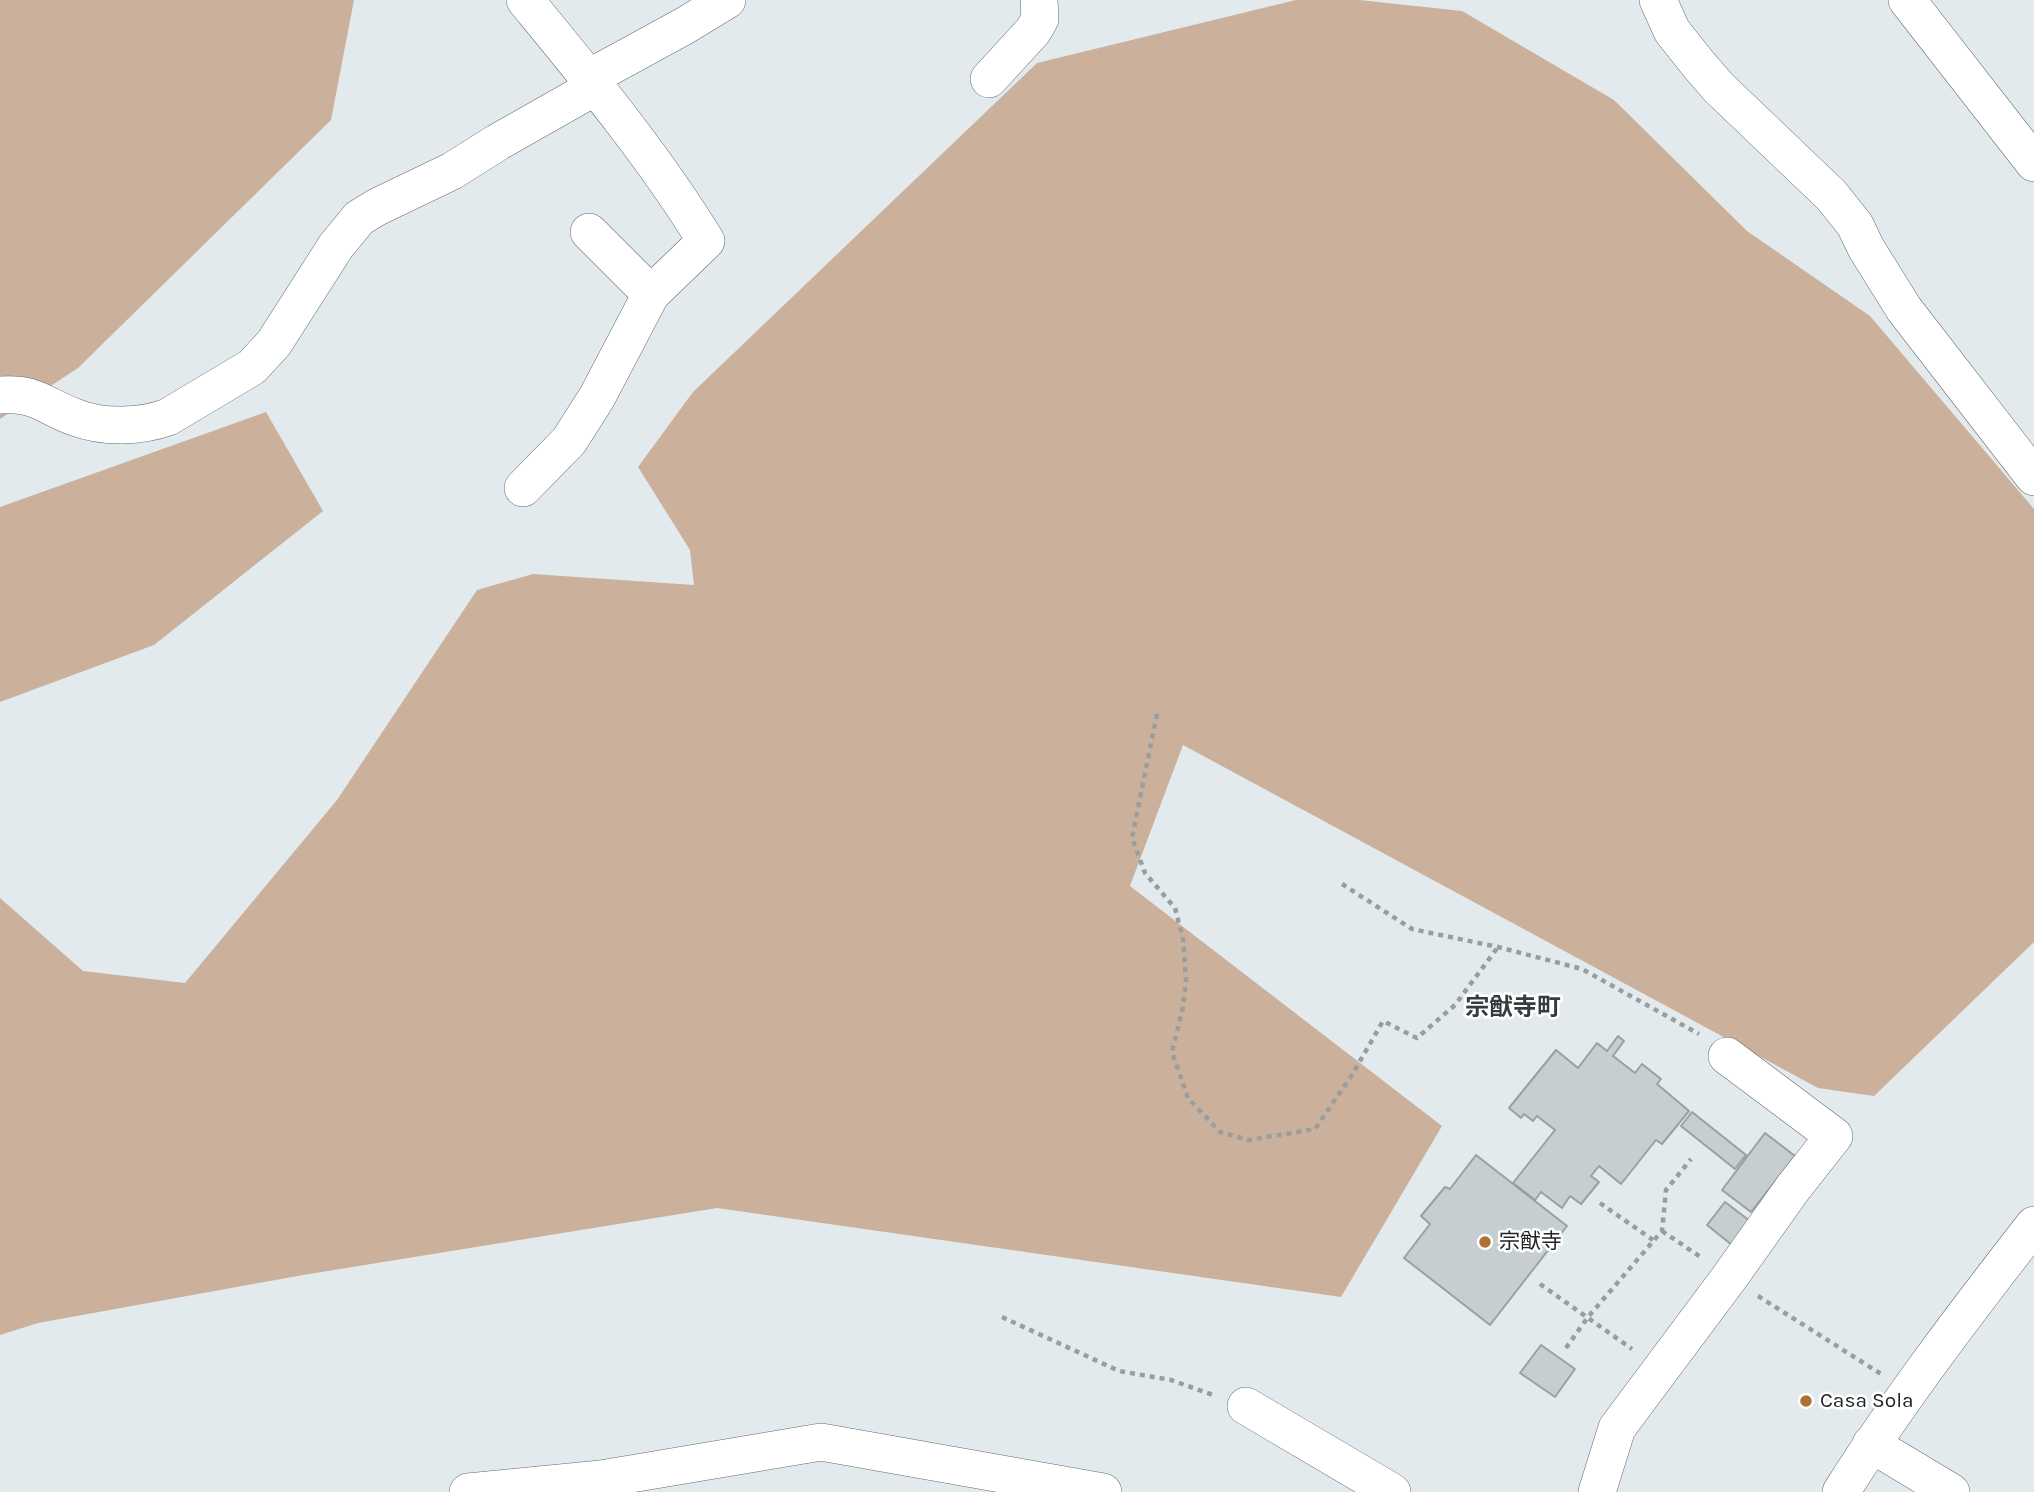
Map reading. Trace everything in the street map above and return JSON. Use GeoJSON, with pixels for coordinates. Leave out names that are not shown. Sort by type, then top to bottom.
{"type":"FeatureCollection","features":[{"type":"Feature","properties":{"kind":"street"},"geometry":{"type":"LineString","coordinates":[[523,488],[569,441],[597,397],[651,294],[706,242],[681,200],[592,82],[525,0]]}},
{"type":"Feature","properties":{"kind":"street"},"geometry":{"type":"LineString","coordinates":[[989,79],[1033,31],[1040,19],[1039,0]]}},
{"type":"Feature","properties":{"kind":"street"},"geometry":{"type":"LineString","coordinates":[[1658,0],[1672,31],[1719,88],[1831,195],[1855,225],[1905,309],[2034,477]]}},
{"type":"Feature","properties":{"kind":"street"},"geometry":{"type":"LineString","coordinates":[[1907,0],[2034,163]]}},
{"type":"Feature","properties":{"kind":"street"},"geometry":{"type":"LineString","coordinates":[[0,396],[31,396],[78,419],[94,422],[138,424],[167,417],[261,359],[336,246],[359,218],[452,171],[686,25],[710,4]]}},
{"type":"Feature","properties":{"kind":"street"},"geometry":{"type":"LineString","coordinates":[[589,232],[651,294]]}},
{"type":"Feature","properties":{"kind":"street"},"geometry":{"type":"LineString","coordinates":[[1602,1478],[1617,1428],[1834,1136],[1715,1047]]}},
{"type":"Feature","properties":{"kind":"street"},"geometry":{"type":"LineString","coordinates":[[1841,1492],[1871,1444],[2034,1226]]}},
{"type":"Feature","properties":{"kind":"street"},"geometry":{"type":"LineString","coordinates":[[1247,1406],[1392,1492]]}},
{"type":"Feature","properties":{"kind":"street"},"geometry":{"type":"LineString","coordinates":[[468,1492],[601,1479],[821,1442],[1103,1492]]}},
{"type":"Feature","properties":{"kind":"street"},"geometry":{"type":"LineString","coordinates":[[1871,1444],[1951,1492]]}},
{"type":"Feature","properties":{"kind":"path"},"geometry":{"type":"LineString","coordinates":[[1157,714],[1132,838],[1144,873],[1175,908],[1183,939],[1186,980],[1183,1007],[1172,1052],[1188,1098],[1220,1132],[1250,1140],[1315,1129],[1352,1075],[1382,1021],[1418,1038],[1455,1006],[1498,947]]}},
{"type":"Feature","properties":{"kind":"path"},"geometry":{"type":"LineString","coordinates":[[1342,884],[1412,929],[1498,947],[1582,969],[1715,1047]]}},
{"type":"Feature","properties":{"kind":"path"},"geometry":{"type":"LineString","coordinates":[[1566,1348],[1587,1317],[1662,1231],[1666,1190],[1691,1159]]}},
{"type":"Feature","properties":{"kind":"path"},"geometry":{"type":"LineString","coordinates":[[1600,1203],[1653,1240]]}},
{"type":"Feature","properties":{"kind":"path"},"geometry":{"type":"LineString","coordinates":[[1662,1231],[1688,1248]]}},
{"type":"Feature","properties":{"kind":"path"},"geometry":{"type":"LineString","coordinates":[[1540,1284],[1661,1370]]}},
{"type":"Feature","properties":{"kind":"path"},"geometry":{"type":"LineString","coordinates":[[1785,1313],[1910,1392]]}},
{"type":"Feature","properties":{"kind":"path"},"geometry":{"type":"LineString","coordinates":[[1002,1317],[1119,1371],[1171,1380],[1247,1406]]}},
{"type":"Feature","properties":{"kind":"shaded area"},"geometry":{"type":"Polygon","coordinates":[[[0,0],[354,0],[331,120],[78,368],[0,419],[0,0]]]}},
{"type":"Feature","properties":{"kind":"shaded area"},"geometry":{"type":"Polygon","coordinates":[[[1296,0],[1359,0],[1462,11],[1614,100],[1747,231],[1870,316],[2034,509],[2034,942],[1874,1096],[1818,1088],[1183,745],[1130,886],[1442,1126],[1341,1297],[717,1208],[303,1275],[38,1323],[0,1335],[0,898],[83,971],[185,983],[337,800],[477,590],[533,574],[694,585],[690,550],[638,467],[693,392],[1037,63],[1296,0]]]}},
{"type":"Feature","properties":{"kind":"shaded area"},"geometry":{"type":"Polygon","coordinates":[[[266,412],[323,511],[154,645],[0,702],[0,507],[266,412]]]}},
{"type":"Feature","properties":{"kind":"building"},"geometry":{"type":"Polygon","coordinates":[[[1618,1036],[1624,1041],[1613,1056],[1635,1073],[1642,1064],[1661,1079],[1657,1084],[1689,1111],[1662,1144],[1656,1140],[1621,1184],[1599,1166],[1591,1176],[1599,1182],[1581,1204],[1570,1196],[1562,1208],[1541,1192],[1535,1200],[1513,1183],[1555,1130],[1537,1116],[1533,1121],[1524,1114],[1521,1118],[1509,1108],[1556,1050],[1578,1068],[1597,1043],[1607,1051],[1618,1036]]]}},
{"type":"Feature","properties":{"kind":"building"},"geometry":{"type":"Polygon","coordinates":[[[1692,1112],[1746,1155],[1735,1169],[1681,1126],[1692,1112]]]}},
{"type":"Feature","properties":{"kind":"building"},"geometry":{"type":"Polygon","coordinates":[[[1765,1133],[1795,1156],[1751,1212],[1722,1190],[1765,1133]]]}},
{"type":"Feature","properties":{"kind":"building","name":"宗猷寺"},"geometry":{"type":"Polygon","coordinates":[[[1476,1155],[1567,1226],[1490,1325],[1404,1258],[1430,1224],[1421,1216],[1445,1187],[1450,1189],[1476,1155]]]}},
{"type":"Feature","properties":{"kind":"building"},"geometry":{"type":"Polygon","coordinates":[[[1725,1202],[1750,1221],[1732,1245],[1707,1225],[1725,1202]]]}},
{"type":"Feature","properties":{"kind":"building"},"geometry":{"type":"Polygon","coordinates":[[[1541,1345],[1575,1369],[1555,1397],[1520,1373],[1541,1345]]]}},
{"type":"Feature","properties":{"kind":"place","name":"宗猷寺"},"geometry":{"type":"Point","coordinates":[1485,1242]}},
{"type":"Feature","properties":{"kind":"place","name":"Casa Sola"},"geometry":{"type":"Point","coordinates":[1806,1401]}},
{"type":"Feature","properties":{"kind":"district","name":"宗猷寺町"},"geometry":{"type":"Point","coordinates":[1513,1008]}}]}
